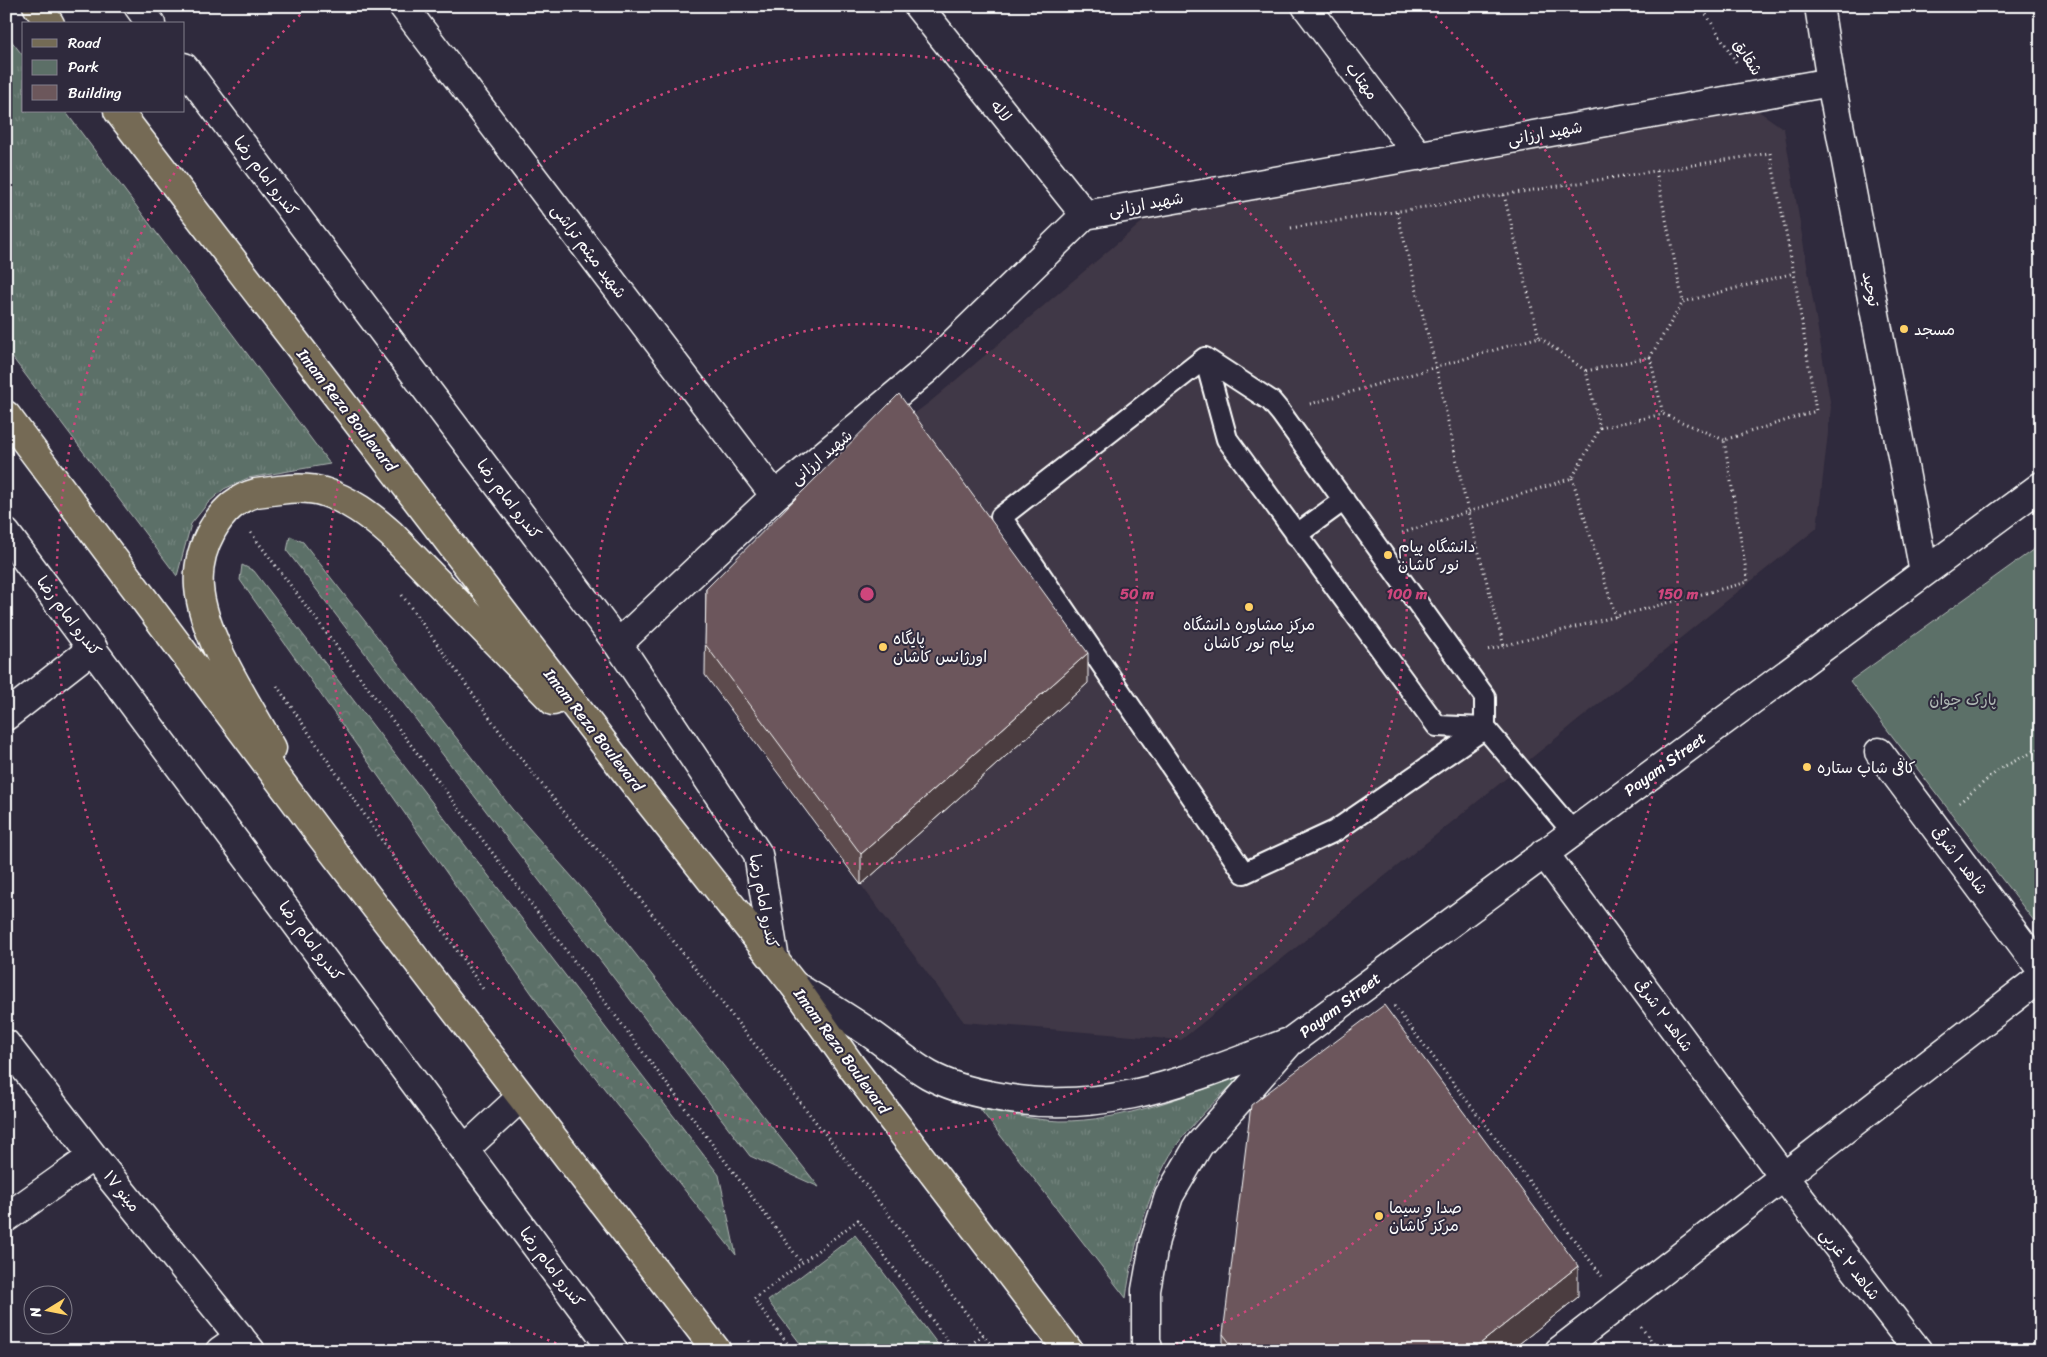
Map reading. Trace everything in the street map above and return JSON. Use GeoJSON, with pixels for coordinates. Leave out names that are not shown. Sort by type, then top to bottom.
{"type":"FeatureCollection","features":[{"type":"Feature","properties":{"kind":"main road"},"geometry":{"type":"LineString","coordinates":[[37,6],[49,22]]}},
{"type":"Feature","properties":{"kind":"main road","name":"Imam Reza Boulevard"},"geometry":{"type":"LineString","coordinates":[[119,112],[648,800],[775,960],[852,1067],[1069,1351]]}},
{"type":"Feature","properties":{"kind":"main road"},"geometry":{"type":"LineString","coordinates":[[6,415],[321,836],[717,1351]]}},
{"type":"Feature","properties":{"kind":"main road"},"geometry":{"type":"LineString","coordinates":[[321,836],[216,644],[203,612],[199,585],[206,542],[216,524],[230,507],[255,494],[298,488],[322,491],[340,498],[366,513],[391,534],[648,800]]}},
{"type":"Feature","properties":{"kind":"street"},"geometry":{"type":"LineString","coordinates":[[138,6],[150,22]]}},
{"type":"Feature","properties":{"kind":"street","name":"شهید میثم تراشی"},"geometry":{"type":"LineString","coordinates":[[403,6],[775,496]]}},
{"type":"Feature","properties":{"kind":"street","name":"لاله"},"geometry":{"type":"LineString","coordinates":[[918,6],[1085,215]]}},
{"type":"Feature","properties":{"kind":"street","name":"مهتاب"},"geometry":{"type":"LineString","coordinates":[[1306,6],[1419,156]]}},
{"type":"Feature","properties":{"kind":"street","name":"توحید"},"geometry":{"type":"LineString","coordinates":[[1818,6],[1924,572]]}},
{"type":"Feature","properties":{"kind":"street","name":"کندرو امام رضا"},"geometry":{"type":"LineString","coordinates":[[185,68],[618,644],[758,854],[775,960]]}},
{"type":"Feature","properties":{"kind":"street","name":"شهید ارزانی"},"geometry":{"type":"LineString","coordinates":[[618,644],[775,496],[928,368],[1085,215],[1831,82]]}},
{"type":"Feature","properties":{"kind":"street","name":"Payam Street"},"geometry":{"type":"LineString","coordinates":[[1290,1042],[2041,486]]}},
{"type":"Feature","properties":{"kind":"street","name":"کندرو امام رضا"},"geometry":{"type":"LineString","coordinates":[[6,533],[614,1351]]}},
{"type":"Feature","properties":{"kind":"street"},"geometry":{"type":"LineString","coordinates":[[6,716],[93,648]]}},
{"type":"Feature","properties":{"kind":"street","name":"شاهد ۱ شرقی"},"geometry":{"type":"LineString","coordinates":[[1879,752],[2041,969]]}},
{"type":"Feature","properties":{"kind":"street","name":"شاهد ۲ شرقی"},"geometry":{"type":"LineString","coordinates":[[1544,854],[1783,1176]]}},
{"type":"Feature","properties":{"kind":"street"},"geometry":{"type":"LineString","coordinates":[[1559,1351],[2041,976]]}},
{"type":"Feature","properties":{"kind":"street"},"geometry":{"type":"LineString","coordinates":[[794,985],[930,1075],[970,1092],[1012,1100],[1056,1104],[1113,1098],[1150,1091],[1186,1080],[1290,1042]]}},
{"type":"Feature","properties":{"kind":"street"},"geometry":{"type":"LineString","coordinates":[[1149,1351],[1146,1341],[1146,1290],[1155,1240],[1169,1196],[1199,1145],[1290,1042]]}},
{"type":"Feature","properties":{"kind":"street","name":"مینو ۱۷"},"geometry":{"type":"LineString","coordinates":[[6,1044],[94,1156],[237,1346]]}},
{"type":"Feature","properties":{"kind":"street"},"geometry":{"type":"LineString","coordinates":[[465,1149],[521,1097]]}},
{"type":"Feature","properties":{"kind":"street"},"geometry":{"type":"LineString","coordinates":[[6,1218],[94,1156]]}},
{"type":"Feature","properties":{"kind":"street","name":"شاهد ۲ غربی"},"geometry":{"type":"LineString","coordinates":[[1783,1176],[1918,1351]]}},
{"type":"Feature","properties":{"kind":"lane"},"geometry":{"type":"LineString","coordinates":[[1205,358],[1271,400],[1485,697],[1485,728],[1573,832]]}},
{"type":"Feature","properties":{"kind":"lane"},"geometry":{"type":"LineString","coordinates":[[1205,358],[1227,439],[1437,726],[1485,728]]}},
{"type":"Feature","properties":{"kind":"lane"},"geometry":{"type":"LineString","coordinates":[[1205,358],[1001,517],[1244,873],[1335,831],[1485,728]]}},
{"type":"Feature","properties":{"kind":"lane"},"geometry":{"type":"LineString","coordinates":[[1296,535],[1344,500]]}},
{"type":"Feature","properties":{"kind":"path","name":"شقایق"},"geometry":{"type":"LineString","coordinates":[[1701,6],[1758,95]]}},
{"type":"Feature","properties":{"kind":"path"},"geometry":{"type":"LineString","coordinates":[[1292,228],[1770,154],[1794,273],[1816,412],[1724,440],[1663,414],[1600,428]]}},
{"type":"Feature","properties":{"kind":"path"},"geometry":{"type":"LineString","coordinates":[[1656,171],[1683,302],[1650,357],[1663,414]]}},
{"type":"Feature","properties":{"kind":"path"},"geometry":{"type":"LineString","coordinates":[[1375,542],[1572,478],[1600,428],[1586,371],[1540,336],[1504,195]]}},
{"type":"Feature","properties":{"kind":"path"},"geometry":{"type":"LineString","coordinates":[[1397,212],[1436,367],[1468,512],[1504,646]]}},
{"type":"Feature","properties":{"kind":"path"},"geometry":{"type":"LineString","coordinates":[[1683,302],[1794,273]]}},
{"type":"Feature","properties":{"kind":"path"},"geometry":{"type":"LineString","coordinates":[[1281,413],[1540,336]]}},
{"type":"Feature","properties":{"kind":"path"},"geometry":{"type":"LineString","coordinates":[[1586,371],[1650,357]]}},
{"type":"Feature","properties":{"kind":"path"},"geometry":{"type":"LineString","coordinates":[[1457,658],[1748,582],[1724,440]]}},
{"type":"Feature","properties":{"kind":"path"},"geometry":{"type":"LineString","coordinates":[[1572,478],[1616,617]]}},
{"type":"Feature","properties":{"kind":"path"},"geometry":{"type":"LineString","coordinates":[[249,530],[802,1263]]}},
{"type":"Feature","properties":{"kind":"path"},"geometry":{"type":"LineString","coordinates":[[401,594],[500,732],[568,817],[634,891],[996,1351]]}},
{"type":"Feature","properties":{"kind":"path"},"geometry":{"type":"LineString","coordinates":[[271,678],[485,992]]}},
{"type":"Feature","properties":{"kind":"path"},"geometry":{"type":"LineString","coordinates":[[1933,824],[2001,768],[2041,748]]}},
{"type":"Feature","properties":{"kind":"path"},"geometry":{"type":"LineString","coordinates":[[1374,980],[1659,1351]]}},
{"type":"Feature","properties":{"kind":"path"},"geometry":{"type":"LineString","coordinates":[[793,1351],[754,1299],[858,1220],[955,1351]]}},
{"type":"Feature","properties":{"kind":"path"},"geometry":{"type":"LineString","coordinates":[[963,1351],[984,1334]]}},
{"type":"Feature","properties":{"kind":"path"},"geometry":{"type":"LineString","coordinates":[[744,1336],[756,1351]]}},
{"type":"Feature","properties":{"kind":"shaded area","name":"دانشگاه پیام نور کاشان"},"geometry":{"type":"Polygon","coordinates":[[[1757,110],[1784,129],[1831,407],[1817,528],[1181,1040],[964,1022],[861,885],[1087,683],[899,425],[930,402],[1147,218],[1757,110]]]}},
{"type":"Feature","properties":{"kind":"green space"},"geometry":{"type":"Polygon","coordinates":[[[6,34],[22,54],[22,112],[66,112],[330,464],[248,478],[224,489],[208,503],[191,524],[177,576],[6,349],[6,34]]]}},
{"type":"Feature","properties":{"kind":"green space"},"geometry":{"type":"Polygon","coordinates":[[[290,536],[303,542],[512,809],[596,904],[819,1187],[750,1156],[287,551],[290,536]]]}},
{"type":"Feature","properties":{"kind":"green space","name":"پارک جوان"},"geometry":{"type":"Polygon","coordinates":[[[2041,544],[2041,930],[1850,681],[2041,544]]]}},
{"type":"Feature","properties":{"kind":"green space"},"geometry":{"type":"Polygon","coordinates":[[[242,565],[254,571],[719,1175],[736,1255],[554,1025],[240,580],[242,565]]]}},
{"type":"Feature","properties":{"kind":"green space"},"geometry":{"type":"Polygon","coordinates":[[[1248,1070],[1181,1139],[1160,1174],[1144,1215],[1133,1258],[1126,1298],[980,1109],[1060,1121],[1108,1117],[1156,1105],[1204,1089],[1248,1070]]]}},
{"type":"Feature","properties":{"kind":"green space"},"geometry":{"type":"Polygon","coordinates":[[[855,1235],[943,1351],[806,1351],[768,1301],[855,1235]]]}},
{"type":"Feature","properties":{"kind":"building","name":"پایگاه اورژانس کاشان"},"geometry":{"type":"Polygon","coordinates":[[[899,394],[1088,653],[861,854],[705,644],[706,589],[899,394]]]}},
{"type":"Feature","properties":{"kind":"building","name":"صدا و سیما مرکز کاشان"},"geometry":{"type":"Polygon","coordinates":[[[1384,1005],[1578,1266],[1471,1351],[1236,1351],[1223,1334],[1251,1105],[1384,1005]]]}},
{"type":"Feature","properties":{"kind":"place","name":"مسجد"},"geometry":{"type":"Point","coordinates":[1904,329]}},
{"type":"Feature","properties":{"kind":"place","name":"دانشگاه پیام نور کاشان"},"geometry":{"type":"Point","coordinates":[1388,555]}},
{"type":"Feature","properties":{"kind":"place","name":"مرکز مشاوره دانشگاه پیام نور کاشان"},"geometry":{"type":"Point","coordinates":[1249,607]}},
{"type":"Feature","properties":{"kind":"place","name":"پایگاه اورژانس کاشان"},"geometry":{"type":"Point","coordinates":[883,647]}},
{"type":"Feature","properties":{"kind":"place","name":"کافی شاپ ستاره"},"geometry":{"type":"Point","coordinates":[1807,767]}},
{"type":"Feature","properties":{"kind":"place","name":"صدا و سیما مرکز کاشان"},"geometry":{"type":"Point","coordinates":[1379,1216]}}]}
